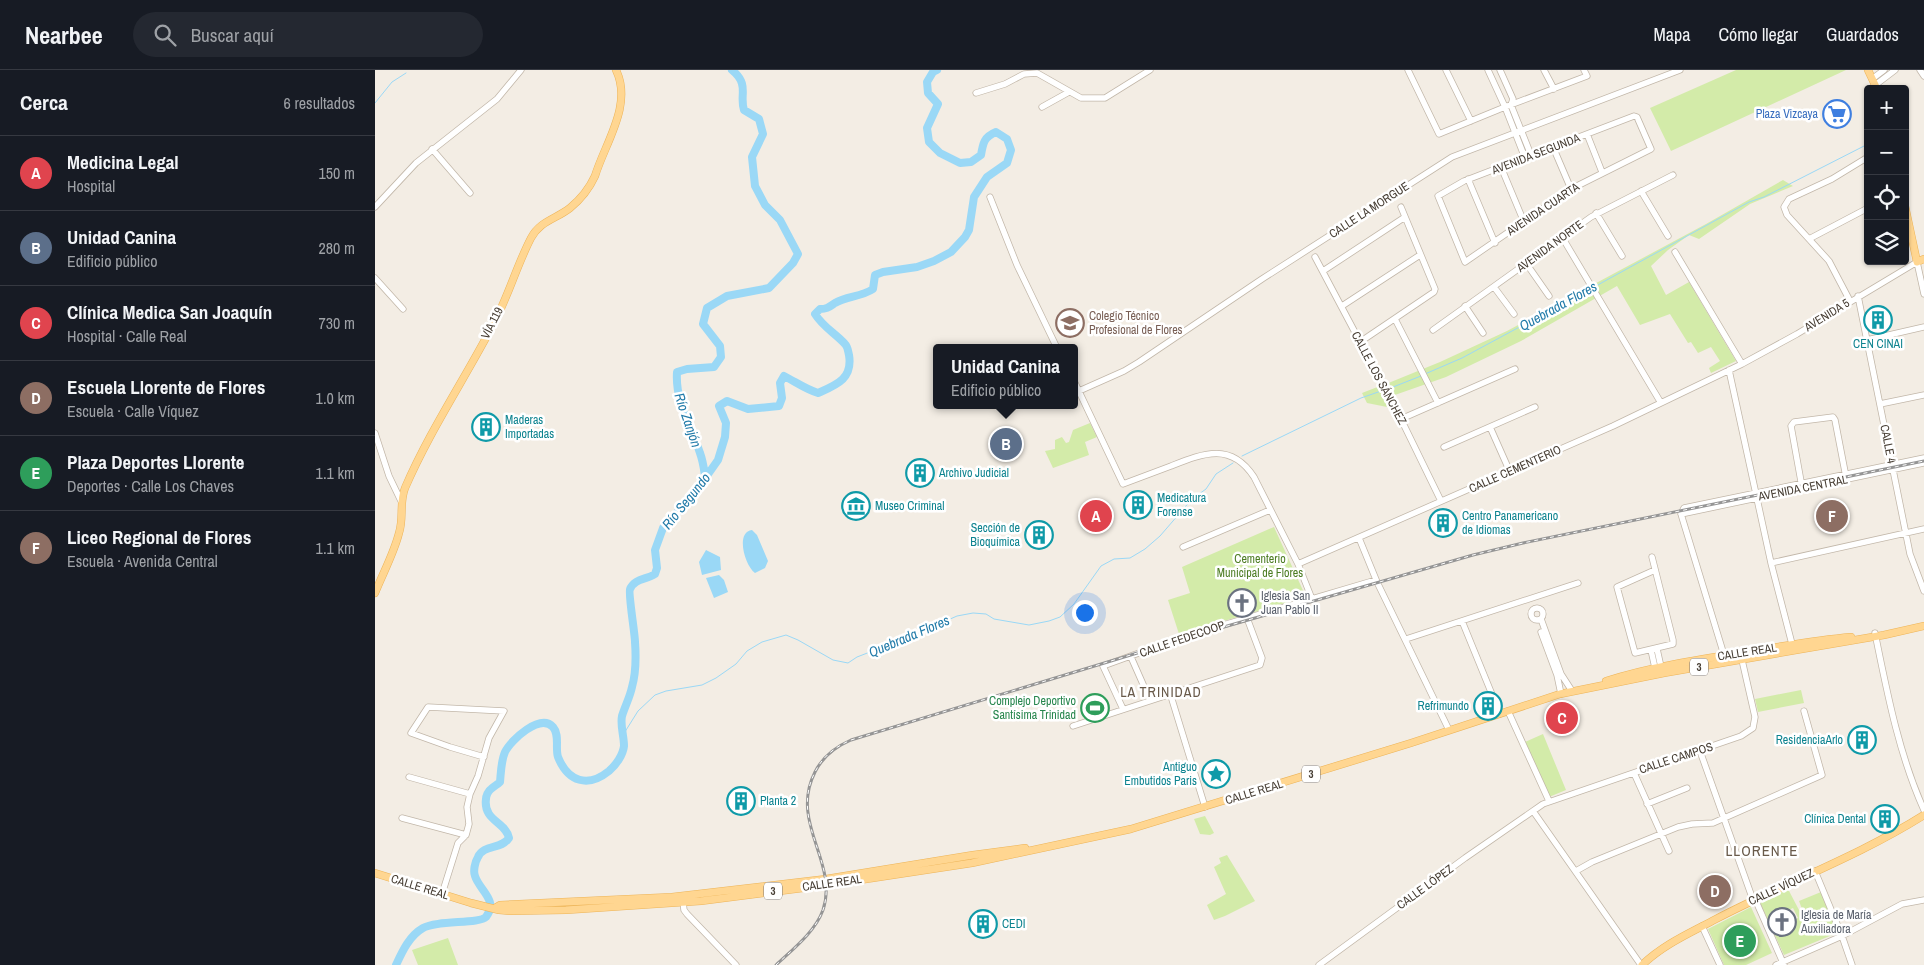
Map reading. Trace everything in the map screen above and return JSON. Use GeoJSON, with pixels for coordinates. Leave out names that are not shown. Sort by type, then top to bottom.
{"type":"FeatureCollection","features":[{"type":"Feature","properties":{"kind":"main road","name":"VÍA 119"},"geometry":{"type":"LineString","coordinates":[[375,593],[400,532],[401,501],[405,489],[437,424],[495,321],[531,238],[542,224],[577,202],[593,180],[620,111],[622,94],[616,70]]}},
{"type":"Feature","properties":{"kind":"main road"},"geometry":{"type":"LineString","coordinates":[[1868,70],[1874,84]]}},
{"type":"Feature","properties":{"kind":"main road"},"geometry":{"type":"LineString","coordinates":[[1909,220],[1921,260]]}},
{"type":"Feature","properties":{"kind":"main road","name":"CALLE REAL"},"geometry":{"type":"LineString","coordinates":[[375,873],[478,905],[510,911],[566,910],[683,902],[827,885],[973,863],[1131,829],[1561,694],[1658,667],[1792,644],[1875,635],[1924,622]]}},
{"type":"Feature","properties":{"kind":"main road","name":"CALLE REAL"},"geometry":{"type":"LineString","coordinates":[[1572,691],[1924,626]]}},
{"type":"Feature","properties":{"kind":"main road"},"geometry":{"type":"LineString","coordinates":[[1777,653],[1789,648],[1792,644],[1797,646],[1810,644],[1821,646]]}},
{"type":"Feature","properties":{"kind":"main road"},"geometry":{"type":"LineString","coordinates":[[1700,666],[1721,659],[1724,655],[1728,658],[1739,657],[1742,660],[1744,656],[1766,649]]}},
{"type":"Feature","properties":{"kind":"main road","name":"CALLE VÍQUEZ"},"geometry":{"type":"LineString","coordinates":[[1645,964],[1663,947],[1702,926],[1897,831],[1924,815]]}},
{"type":"Feature","properties":{"kind":"main road","name":"CALLE REAL"},"geometry":{"type":"LineString","coordinates":[[495,908],[500,905],[672,897],[826,879],[991,852],[1048,846]]}},
{"type":"Feature","properties":{"kind":"main road"},"geometry":{"type":"LineString","coordinates":[[954,858],[973,863],[991,852]]}},
{"type":"Feature","properties":{"kind":"main road"},"geometry":{"type":"LineString","coordinates":[[672,897],[683,902],[700,897],[773,885]]}},
{"type":"Feature","properties":{"kind":"main road"},"geometry":{"type":"LineString","coordinates":[[553,903],[566,910],[590,902]]}},
{"type":"Feature","properties":{"kind":"street"},"geometry":{"type":"LineString","coordinates":[[375,207],[404,174],[432,149],[486,109],[509,86],[519,72],[511,70]]}},
{"type":"Feature","properties":{"kind":"street"},"geometry":{"type":"LineString","coordinates":[[975,93],[1005,84],[1024,74],[1038,71],[1081,98],[1108,97],[1150,70]]}},
{"type":"Feature","properties":{"kind":"street"},"geometry":{"type":"LineString","coordinates":[[1408,70],[1439,134],[1587,76],[1584,70]]}},
{"type":"Feature","properties":{"kind":"street"},"geometry":{"type":"LineString","coordinates":[[1446,70],[1471,121]]}},
{"type":"Feature","properties":{"kind":"street"},"geometry":{"type":"LineString","coordinates":[[1488,70],[1508,106],[1525,158]]}},
{"type":"Feature","properties":{"kind":"street"},"geometry":{"type":"LineString","coordinates":[[1501,70],[1513,99],[1508,106]]}},
{"type":"Feature","properties":{"kind":"street"},"geometry":{"type":"LineString","coordinates":[[1544,70],[1554,90]]}},
{"type":"Feature","properties":{"kind":"street","name":"CALLE LA MORGUE"},"geometry":{"type":"LineString","coordinates":[[1079,390],[1124,371],[1139,362],[1436,166],[1469,150],[1680,70]]}},
{"type":"Feature","properties":{"kind":"street"},"geometry":{"type":"LineString","coordinates":[[1874,84],[1884,70]]}},
{"type":"Feature","properties":{"kind":"street"},"geometry":{"type":"LineString","coordinates":[[1874,84],[1895,70]]}},
{"type":"Feature","properties":{"kind":"street"},"geometry":{"type":"LineString","coordinates":[[1920,70],[1924,76]]}},
{"type":"Feature","properties":{"kind":"street"},"geometry":{"type":"LineString","coordinates":[[1042,107],[1069,92]]}},
{"type":"Feature","properties":{"kind":"street","name":"AVENIDA SEGUNDA"},"geometry":{"type":"LineString","coordinates":[[1466,263],[1438,197],[1468,179],[1636,116],[1651,149]]}},
{"type":"Feature","properties":{"kind":"street"},"geometry":{"type":"LineString","coordinates":[[1518,132],[1531,155]]}},
{"type":"Feature","properties":{"kind":"street"},"geometry":{"type":"LineString","coordinates":[[1587,134],[1603,172]]}},
{"type":"Feature","properties":{"kind":"street"},"geometry":{"type":"LineString","coordinates":[[1553,147],[1571,188]]}},
{"type":"Feature","properties":{"kind":"street"},"geometry":{"type":"LineString","coordinates":[[432,149],[470,193]]}},
{"type":"Feature","properties":{"kind":"street","name":"AVENIDA CUARTA"},"geometry":{"type":"LineString","coordinates":[[1466,263],[1571,188],[1651,149]]}},
{"type":"Feature","properties":{"kind":"street"},"geometry":{"type":"LineString","coordinates":[[1850,301],[1829,261],[1785,212],[1784,207],[1786,201],[1839,175],[1864,159]]}},
{"type":"Feature","properties":{"kind":"street"},"geometry":{"type":"LineString","coordinates":[[1501,167],[1524,222]]}},
{"type":"Feature","properties":{"kind":"street","name":"AVENIDA NORTE"},"geometry":{"type":"LineString","coordinates":[[1433,330],[1596,213],[1673,175]]}},
{"type":"Feature","properties":{"kind":"street"},"geometry":{"type":"LineString","coordinates":[[1468,179],[1495,243]]}},
{"type":"Feature","properties":{"kind":"street"},"geometry":{"type":"LineString","coordinates":[[1641,191],[1668,236]]}},
{"type":"Feature","properties":{"kind":"street"},"geometry":{"type":"LineString","coordinates":[[990,196],[1014,258],[1055,344]]}},
{"type":"Feature","properties":{"kind":"street"},"geometry":{"type":"LineString","coordinates":[[1360,342],[1395,320],[1434,292],[1435,289],[1401,207]]}},
{"type":"Feature","properties":{"kind":"street"},"geometry":{"type":"LineString","coordinates":[[1809,239],[1864,210]]}},
{"type":"Feature","properties":{"kind":"street"},"geometry":{"type":"LineString","coordinates":[[1596,213],[1623,256]]}},
{"type":"Feature","properties":{"kind":"street"},"geometry":{"type":"LineString","coordinates":[[1323,271],[1405,217]]}},
{"type":"Feature","properties":{"kind":"street"},"geometry":{"type":"LineString","coordinates":[[1562,237],[1661,403]]}},
{"type":"Feature","properties":{"kind":"street"},"geometry":{"type":"LineString","coordinates":[[1675,252],[1742,364]]}},
{"type":"Feature","properties":{"kind":"street"},"geometry":{"type":"LineString","coordinates":[[1342,306],[1420,255]]}},
{"type":"Feature","properties":{"kind":"street","name":"CALLE LOS SÁNCHEZ"},"geometry":{"type":"LineString","coordinates":[[1315,257],[1401,419],[1441,501]]}},
{"type":"Feature","properties":{"kind":"street"},"geometry":{"type":"LineString","coordinates":[[1921,260],[1924,294]]}},
{"type":"Feature","properties":{"kind":"street","name":"AVENIDA 5"},"geometry":{"type":"LineString","coordinates":[[1729,370],[1797,334],[1921,260]]}},
{"type":"Feature","properties":{"kind":"street"},"geometry":{"type":"LineString","coordinates":[[1526,263],[1549,296]]}},
{"type":"Feature","properties":{"kind":"street"},"geometry":{"type":"LineString","coordinates":[[375,278],[403,309]]}},
{"type":"Feature","properties":{"kind":"street"},"geometry":{"type":"LineString","coordinates":[[1493,286],[1514,314]]}},
{"type":"Feature","properties":{"kind":"street","name":"CALLE 4"},"geometry":{"type":"LineString","coordinates":[[1858,296],[1913,564],[1924,591]]}},
{"type":"Feature","properties":{"kind":"street"},"geometry":{"type":"LineString","coordinates":[[1465,306],[1483,332]]}},
{"type":"Feature","properties":{"kind":"street"},"geometry":{"type":"LineString","coordinates":[[1395,320],[1438,403]]}},
{"type":"Feature","properties":{"kind":"street"},"geometry":{"type":"LineString","coordinates":[[1867,340],[1924,327]]}},
{"type":"Feature","properties":{"kind":"street"},"geometry":{"type":"LineString","coordinates":[[1401,419],[1515,369]]}},
{"type":"Feature","properties":{"kind":"street"},"geometry":{"type":"LineString","coordinates":[[1729,370],[1771,563],[1792,644]]}},
{"type":"Feature","properties":{"kind":"street","name":"CALLE CEMENTERIO"},"geometry":{"type":"LineString","coordinates":[[1298,564],[1510,472],[1729,370]]}},
{"type":"Feature","properties":{"kind":"street"},"geometry":{"type":"LineString","coordinates":[[1079,390],[1123,484],[1207,453],[1233,457],[1245,466],[1254,477],[1298,564],[1312,599]]}},
{"type":"Feature","properties":{"kind":"street"},"geometry":{"type":"LineString","coordinates":[[1880,404],[1924,394]]}},
{"type":"Feature","properties":{"kind":"street"},"geometry":{"type":"LineString","coordinates":[[1444,447],[1535,407]]}},
{"type":"Feature","properties":{"kind":"street"},"geometry":{"type":"LineString","coordinates":[[1802,486],[1791,426],[1794,422],[1833,416],[1846,477]]}},
{"type":"Feature","properties":{"kind":"street"},"geometry":{"type":"LineString","coordinates":[[1490,427],[1510,472]]}},
{"type":"Feature","properties":{"kind":"street"},"geometry":{"type":"LineString","coordinates":[[375,433],[379,453],[401,501]]}},
{"type":"Feature","properties":{"kind":"street"},"geometry":{"type":"LineString","coordinates":[[375,459],[379,453]]}},
{"type":"Feature","properties":{"kind":"street","name":"AVENIDA CENTRAL"},"geometry":{"type":"LineString","coordinates":[[1724,655],[1683,511],[1893,467],[1924,458]]}},
{"type":"Feature","properties":{"kind":"street","name":"AVENIDA CENTRAL"},"geometry":{"type":"LineString","coordinates":[[1893,467],[1924,463]]}},
{"type":"Feature","properties":{"kind":"street"},"geometry":{"type":"LineString","coordinates":[[1183,547],[1270,510]]}},
{"type":"Feature","properties":{"kind":"street"},"geometry":{"type":"LineString","coordinates":[[1771,563],[1924,529]]}},
{"type":"Feature","properties":{"kind":"street"},"geometry":{"type":"LineString","coordinates":[[1359,538],[1376,580],[1449,730]]}},
{"type":"Feature","properties":{"kind":"street"},"geometry":{"type":"LineString","coordinates":[[1651,557],[1655,570],[1673,640],[1673,644],[1637,654],[1633,650],[1617,587],[1655,570]]}},
{"type":"Feature","properties":{"kind":"street","name":"CALLE FEDECOOP"},"geometry":{"type":"LineString","coordinates":[[1123,709],[1103,666],[1162,644],[1376,580]]}},
{"type":"Feature","properties":{"kind":"street"},"geometry":{"type":"LineString","coordinates":[[1406,640],[1578,583]]}},
{"type":"Feature","properties":{"kind":"street"},"geometry":{"type":"LineString","coordinates":[[1073,726],[1260,665],[1262,658],[1247,618]]}},
{"type":"Feature","properties":{"kind":"street"},"geometry":{"type":"LineString","coordinates":[[1539,620],[1559,675],[1561,694]]}},
{"type":"Feature","properties":{"kind":"street"},"geometry":{"type":"LineString","coordinates":[[1462,621],[1501,714]]}},
{"type":"Feature","properties":{"kind":"street"},"geometry":{"type":"LineString","coordinates":[[1875,635],[1897,734],[1907,767],[1924,810]]}},
{"type":"Feature","properties":{"kind":"street"},"geometry":{"type":"LineString","coordinates":[[1654,649],[1658,667]]}},
{"type":"Feature","properties":{"kind":"street"},"geometry":{"type":"LineString","coordinates":[[1131,657],[1150,700]]}},
{"type":"Feature","properties":{"kind":"street","name":"CALLE CAMPOS"},"geometry":{"type":"LineString","coordinates":[[1533,811],[1549,801],[1700,751],[1744,734],[1754,725],[1755,712],[1742,660]]}},
{"type":"Feature","properties":{"kind":"street"},"geometry":{"type":"LineString","coordinates":[[1559,675],[1572,691]]}},
{"type":"Feature","properties":{"kind":"street"},"geometry":{"type":"LineString","coordinates":[[1170,693],[1205,806]]}},
{"type":"Feature","properties":{"kind":"street"},"geometry":{"type":"LineString","coordinates":[[442,894],[458,843],[466,835],[469,824],[467,807],[470,794],[478,776],[484,757],[489,738],[504,711],[428,707],[411,733],[484,757]]}},
{"type":"Feature","properties":{"kind":"street"},"geometry":{"type":"LineString","coordinates":[[1508,711],[1549,801]]}},
{"type":"Feature","properties":{"kind":"street"},"geometry":{"type":"LineString","coordinates":[[1576,871],[1592,862],[1685,825],[1709,824],[1725,818],[1822,775],[1804,711]]}},
{"type":"Feature","properties":{"kind":"street"},"geometry":{"type":"LineString","coordinates":[[1700,751],[1754,899],[1784,963]]}},
{"type":"Feature","properties":{"kind":"street"},"geometry":{"type":"LineString","coordinates":[[1634,772],[1669,851]]}},
{"type":"Feature","properties":{"kind":"street"},"geometry":{"type":"LineString","coordinates":[[409,777],[470,794]]}},
{"type":"Feature","properties":{"kind":"street"},"geometry":{"type":"LineString","coordinates":[[1647,804],[1687,788]]}},
{"type":"Feature","properties":{"kind":"street"},"geometry":{"type":"LineString","coordinates":[[1533,811],[1645,964]]}},
{"type":"Feature","properties":{"kind":"street","name":"CALLE LÓPEZ"},"geometry":{"type":"LineString","coordinates":[[1319,965],[1397,907],[1533,811]]}},
{"type":"Feature","properties":{"kind":"street"},"geometry":{"type":"LineString","coordinates":[[402,818],[466,835]]}},
{"type":"Feature","properties":{"kind":"street"},"geometry":{"type":"LineString","coordinates":[[1815,871],[1852,965]]}},
{"type":"Feature","properties":{"kind":"street"},"geometry":{"type":"LineString","coordinates":[[1776,965],[1842,936],[1902,904],[1924,900]]}},
{"type":"Feature","properties":{"kind":"street"},"geometry":{"type":"LineString","coordinates":[[683,902],[684,910],[687,914],[736,965]]}},
{"type":"Feature","properties":{"kind":"street"},"geometry":{"type":"LineString","coordinates":[[1702,926],[1719,965]]}},
{"type":"Feature","properties":{"kind":"green space"},"geometry":{"type":"Polygon","coordinates":[[[1736,70],[1846,70],[1671,151],[1650,108],[1736,70]]]}},
{"type":"Feature","properties":{"kind":"green space"},"geometry":{"type":"Polygon","coordinates":[[[1783,180],[1793,186],[1750,204],[1699,239],[1689,235],[1668,250],[1651,266],[1666,295],[1689,282],[1736,361],[1711,373],[1709,368],[1720,361],[1711,347],[1698,353],[1691,342],[1688,343],[1670,314],[1640,325],[1617,286],[1521,341],[1446,377],[1392,396],[1386,384],[1440,362],[1507,331],[1706,224],[1783,180]]]}},
{"type":"Feature","properties":{"kind":"green space"},"geometry":{"type":"Polygon","coordinates":[[[1380,386],[1392,408],[1367,403],[1362,393],[1380,386]]]}},
{"type":"Feature","properties":{"kind":"green space"},"geometry":{"type":"Polygon","coordinates":[[[1090,423],[1097,437],[1085,442],[1089,455],[1053,468],[1045,451],[1055,449],[1055,440],[1062,437],[1066,443],[1069,442],[1073,430],[1090,423]]]}},
{"type":"Feature","properties":{"kind":"green space","name":"Cementerio Municipal de Flores"},"geometry":{"type":"Polygon","coordinates":[[[1274,527],[1306,597],[1179,634],[1168,600],[1190,593],[1182,567],[1274,527]],[[1244,593],[1233,597],[1239,613],[1250,609],[1244,593]]]}},
{"type":"Feature","properties":{"kind":"green space"},"geometry":{"type":"Polygon","coordinates":[[[1801,690],[1804,703],[1758,712],[1755,699],[1801,690]]]}},
{"type":"Feature","properties":{"kind":"green space"},"geometry":{"type":"Polygon","coordinates":[[[1543,734],[1566,790],[1549,797],[1525,742],[1543,734]]]}},
{"type":"Feature","properties":{"kind":"green space"},"geometry":{"type":"Polygon","coordinates":[[[1205,816],[1214,833],[1210,835],[1200,834],[1194,819],[1205,816]]]}},
{"type":"Feature","properties":{"kind":"green space"},"geometry":{"type":"Polygon","coordinates":[[[1227,855],[1255,901],[1214,920],[1207,905],[1226,894],[1214,867],[1221,863],[1219,858],[1227,855]]]}},
{"type":"Feature","properties":{"kind":"green space"},"geometry":{"type":"Polygon","coordinates":[[[1788,889],[1799,910],[1802,909],[1799,901],[1821,892],[1837,933],[1784,955],[1760,903],[1788,889]],[[1793,908],[1776,916],[1772,915],[1780,931],[1782,930],[1781,926],[1798,918],[1793,908]]]}},
{"type":"Feature","properties":{"kind":"green space"},"geometry":{"type":"Polygon","coordinates":[[[1751,907],[1772,953],[1746,965],[1724,965],[1708,929],[1751,907]]]}},
{"type":"Feature","properties":{"kind":"green space"},"geometry":{"type":"Polygon","coordinates":[[[448,938],[458,965],[418,965],[412,950],[448,938]]]}},
{"type":"Feature","properties":{"kind":"water"},"geometry":{"type":"Polygon","coordinates":[[[752,530],[757,535],[768,561],[765,568],[755,573],[748,564],[743,550],[744,537],[747,532],[752,530]]]}},
{"type":"Feature","properties":{"kind":"water"},"geometry":{"type":"Polygon","coordinates":[[[706,550],[720,557],[721,570],[702,575],[699,562],[706,550]]]}},
{"type":"Feature","properties":{"kind":"water"},"geometry":{"type":"Polygon","coordinates":[[[719,575],[724,580],[728,592],[714,598],[706,578],[719,575]]]}},
{"type":"Feature","properties":{"kind":"waterway","name":"Río Zanjón"},"geometry":{"type":"LineString","coordinates":[[705,476],[701,456],[678,394],[677,372],[687,369],[714,367],[721,357],[720,346],[703,324],[707,308],[727,296],[769,288],[793,263],[798,254],[780,220],[765,205],[755,186],[752,157],[763,134],[759,119],[744,110],[741,80],[732,70]]}},
{"type":"Feature","properties":{"kind":"waterway","name":"Río Zanjón"},"geometry":{"type":"LineString","coordinates":[[396,965],[410,940],[423,928],[438,924],[475,921],[486,917],[489,911],[489,900],[475,876],[475,864],[484,850],[502,844],[509,838],[504,828],[488,812],[486,798],[490,790],[500,782],[505,752],[519,735],[541,723],[553,727],[557,738],[558,757],[567,772],[579,780],[586,781],[601,776],[612,769],[619,760],[624,746],[622,716],[631,691],[636,653],[630,589],[638,581],[655,574],[657,568],[655,550],[663,528],[694,494],[718,460],[725,437],[726,423],[719,406],[727,401],[748,409],[779,406],[782,398],[780,383],[784,376],[818,393],[837,384],[846,375],[850,363],[847,348],[815,314],[820,309],[864,294],[873,289],[875,275],[917,267],[934,261],[951,252],[965,237],[969,230],[974,197],[987,177],[1007,163],[1011,150],[1007,139],[996,132],[985,141],[981,155],[971,162],[960,163],[940,153],[929,142],[927,128],[938,104],[928,93],[927,82],[933,72],[937,70]]}},
{"type":"Feature","properties":{"kind":"waterway"},"geometry":{"type":"LineString","coordinates":[[375,103],[392,82],[406,73]]}},
{"type":"Feature","properties":{"kind":"waterway","name":"Quebrada Flores"},"geometry":{"type":"LineString","coordinates":[[1594,287],[1749,202],[1764,197],[1864,146]]}},
{"type":"Feature","properties":{"kind":"waterway","name":"Quebrada Flores"},"geometry":{"type":"LineString","coordinates":[[1425,374],[1462,358],[1590,289]]}},
{"type":"Feature","properties":{"kind":"waterway","name":"Quebrada Flores"},"geometry":{"type":"LineString","coordinates":[[1388,389],[1421,376]]}},
{"type":"Feature","properties":{"kind":"waterway","name":"Quebrada Flores"},"geometry":{"type":"LineString","coordinates":[[1242,456],[1361,398],[1384,390]]}},
{"type":"Feature","properties":{"kind":"waterway","name":"Quebrada Flores"},"geometry":{"type":"LineString","coordinates":[[623,735],[638,711],[655,695],[666,691],[702,685],[736,664],[747,651],[762,642],[786,635],[833,660],[848,663],[857,657],[957,616],[973,613],[986,614],[994,619],[1029,625],[1060,617],[1074,604],[1101,566],[1114,559],[1130,558],[1145,549],[1160,536],[1192,499],[1206,489],[1216,474],[1233,463]]}},
{"type":"Feature","properties":{"kind":"railway"},"geometry":{"type":"LineString","coordinates":[[776,965],[815,926],[823,910],[826,892],[825,875],[810,825],[809,791],[815,772],[822,761],[835,749],[851,740],[1203,633],[1473,555],[1523,543],[1924,461]]}},
{"type":"Feature","properties":{"kind":"place","name":"Plaza Vizcaya"},"geometry":{"type":"Point","coordinates":[1837,114]}},
{"type":"Feature","properties":{"kind":"place","name":"CEN CINAI"},"geometry":{"type":"Point","coordinates":[1878,320]}},
{"type":"Feature","properties":{"kind":"place","name":"Colegio Técnico Profesional de Flores"},"geometry":{"type":"Point","coordinates":[1070,323]}},
{"type":"Feature","properties":{"kind":"place","name":"Maderas Importadas"},"geometry":{"type":"Point","coordinates":[486,427]}},
{"type":"Feature","properties":{"kind":"place","name":"Unidad Canina"},"geometry":{"type":"Point","coordinates":[1006,444]}},
{"type":"Feature","properties":{"kind":"place","name":"Archivo Judicial"},"geometry":{"type":"Point","coordinates":[920,473]}},
{"type":"Feature","properties":{"kind":"place","name":"Medicatura Forense"},"geometry":{"type":"Point","coordinates":[1138,505]}},
{"type":"Feature","properties":{"kind":"place","name":"Museo Criminal"},"geometry":{"type":"Point","coordinates":[856,506]}},
{"type":"Feature","properties":{"kind":"place","name":"Medicina Legal"},"geometry":{"type":"Point","coordinates":[1096,516]}},
{"type":"Feature","properties":{"kind":"place","name":"Liceo Regional de Flores"},"geometry":{"type":"Point","coordinates":[1832,516]}},
{"type":"Feature","properties":{"kind":"place","name":"Centro Panamericano de Idiomas"},"geometry":{"type":"Point","coordinates":[1443,523]}},
{"type":"Feature","properties":{"kind":"place","name":"Sección de Bioquímica"},"geometry":{"type":"Point","coordinates":[1039,535]}},
{"type":"Feature","properties":{"kind":"place","name":"Iglesia San Juan Pablo II"},"geometry":{"type":"Point","coordinates":[1242,603]}},
{"type":"Feature","properties":{"kind":"place","name":"Refrimundo"},"geometry":{"type":"Point","coordinates":[1488,706]}},
{"type":"Feature","properties":{"kind":"place","name":"Complejo Deportivo Santísima Trinidad"},"geometry":{"type":"Point","coordinates":[1095,708]}},
{"type":"Feature","properties":{"kind":"place","name":"Clínica Medica San Joaquín"},"geometry":{"type":"Point","coordinates":[1562,718]}},
{"type":"Feature","properties":{"kind":"place","name":"ResidenciaArlo"},"geometry":{"type":"Point","coordinates":[1862,740]}},
{"type":"Feature","properties":{"kind":"place","name":"Antiguo Embutidos Paris"},"geometry":{"type":"Point","coordinates":[1216,774]}},
{"type":"Feature","properties":{"kind":"place","name":"Planta 2"},"geometry":{"type":"Point","coordinates":[741,801]}},
{"type":"Feature","properties":{"kind":"place","name":"Clínica Dental"},"geometry":{"type":"Point","coordinates":[1885,819]}},
{"type":"Feature","properties":{"kind":"place","name":"Escuela Llorente de Flores"},"geometry":{"type":"Point","coordinates":[1715,891]}},
{"type":"Feature","properties":{"kind":"place","name":"Iglesia de María Auxiliadora"},"geometry":{"type":"Point","coordinates":[1782,922]}},
{"type":"Feature","properties":{"kind":"place","name":"CEDI"},"geometry":{"type":"Point","coordinates":[983,924]}},
{"type":"Feature","properties":{"kind":"place","name":"Plaza Deportes Llorente"},"geometry":{"type":"Point","coordinates":[1740,941]}},
{"type":"Feature","properties":{"kind":"district","name":"LA TRINIDAD"},"geometry":{"type":"Point","coordinates":[1161,692]}},
{"type":"Feature","properties":{"kind":"district","name":"LLORENTE"},"geometry":{"type":"Point","coordinates":[1762,850]}},
{"type":"Feature","properties":{"kind":"water label","name":"Río Segundo"},"geometry":{"type":"Point","coordinates":[686,501]}}]}
